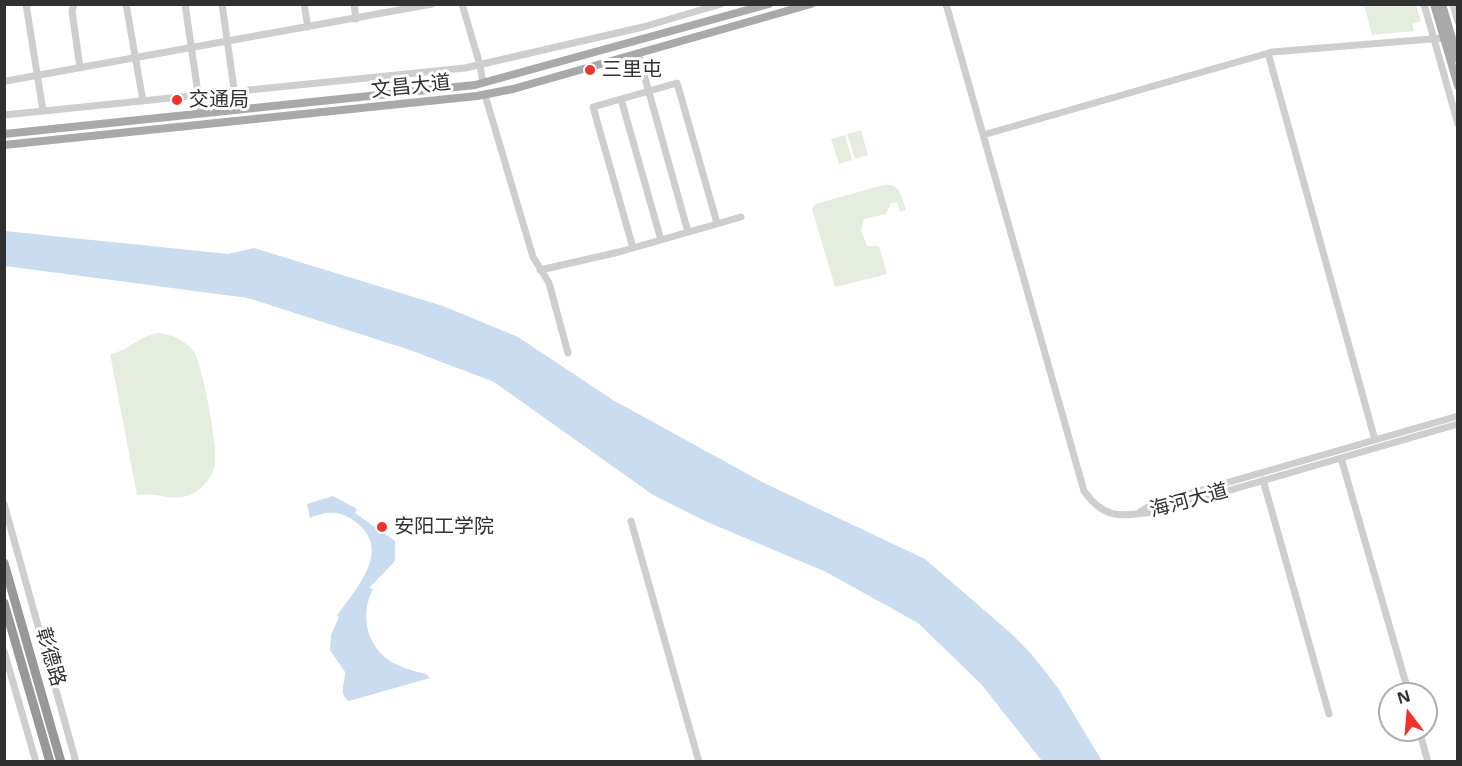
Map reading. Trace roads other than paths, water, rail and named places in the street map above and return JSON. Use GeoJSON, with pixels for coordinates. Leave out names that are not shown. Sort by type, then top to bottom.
{"type":"FeatureCollection","features":[{"type":"Feature","properties":{"kind":"highway","name":"彰德路"},"geometry":{"type":"LineString","coordinates":[[4,563],[61,762]]}},
{"type":"Feature","properties":{"kind":"highway","name":"彰德路"},"geometry":{"type":"LineString","coordinates":[[4,603],[50,762]]}},
{"type":"Feature","properties":{"kind":"main road","name":"文昌大道"},"geometry":{"type":"LineString","coordinates":[[4,134],[483,83],[769,4]]}},
{"type":"Feature","properties":{"kind":"main road","name":"文昌大道"},"geometry":{"type":"LineString","coordinates":[[4,145],[485,94],[811,4]]}},
{"type":"Feature","properties":{"kind":"main road"},"geometry":{"type":"LineString","coordinates":[[1434,4],[1458,87]]}},
{"type":"Feature","properties":{"kind":"main road"},"geometry":{"type":"LineString","coordinates":[[1442,4],[1458,59]]}},
{"type":"Feature","properties":{"kind":"street"},"geometry":{"type":"LineString","coordinates":[[26,4],[43,111]]}},
{"type":"Feature","properties":{"kind":"street"},"geometry":{"type":"LineString","coordinates":[[74,4],[72,11],[80,68]]}},
{"type":"Feature","properties":{"kind":"street"},"geometry":{"type":"LineString","coordinates":[[126,4],[143,101]]}},
{"type":"Feature","properties":{"kind":"street"},"geometry":{"type":"LineString","coordinates":[[185,4],[201,114]]}},
{"type":"Feature","properties":{"kind":"street"},"geometry":{"type":"LineString","coordinates":[[222,4],[237,110]]}},
{"type":"Feature","properties":{"kind":"street"},"geometry":{"type":"LineString","coordinates":[[304,4],[308,27]]}},
{"type":"Feature","properties":{"kind":"street"},"geometry":{"type":"LineString","coordinates":[[354,4],[356,18]]}},
{"type":"Feature","properties":{"kind":"street"},"geometry":{"type":"LineString","coordinates":[[6,81],[432,4]]}},
{"type":"Feature","properties":{"kind":"street"},"geometry":{"type":"LineString","coordinates":[[462,4],[483,83]]}},
{"type":"Feature","properties":{"kind":"street"},"geometry":{"type":"LineString","coordinates":[[4,115],[480,65],[643,27],[721,4]]}},
{"type":"Feature","properties":{"kind":"street"},"geometry":{"type":"LineString","coordinates":[[946,4],[1084,491],[1106,512],[1125,516],[1138,514]]}},
{"type":"Feature","properties":{"kind":"street"},"geometry":{"type":"LineString","coordinates":[[1424,4],[1458,124]]}},
{"type":"Feature","properties":{"kind":"street"},"geometry":{"type":"LineString","coordinates":[[1453,4],[1458,22]]}},
{"type":"Feature","properties":{"kind":"street"},"geometry":{"type":"LineString","coordinates":[[983,135],[1268,53],[1444,38]]}},
{"type":"Feature","properties":{"kind":"street"},"geometry":{"type":"LineString","coordinates":[[638,53],[688,232]]}},
{"type":"Feature","properties":{"kind":"street"},"geometry":{"type":"LineString","coordinates":[[1268,53],[1375,440]]}},
{"type":"Feature","properties":{"kind":"street"},"geometry":{"type":"LineString","coordinates":[[633,248],[593,107],[677,83],[717,224]]}},
{"type":"Feature","properties":{"kind":"street"},"geometry":{"type":"LineString","coordinates":[[485,94],[533,257],[549,283],[568,353]]}},
{"type":"Feature","properties":{"kind":"street"},"geometry":{"type":"LineString","coordinates":[[621,99],[661,240]]}},
{"type":"Feature","properties":{"kind":"street"},"geometry":{"type":"LineString","coordinates":[[540,270],[633,248],[741,217]]}},
{"type":"Feature","properties":{"kind":"street","name":"海河大道"},"geometry":{"type":"LineString","coordinates":[[1138,514],[1153,504],[1458,416]]}},
{"type":"Feature","properties":{"kind":"street","name":"海河大道"},"geometry":{"type":"LineString","coordinates":[[1138,514],[1155,512],[1458,424]]}},
{"type":"Feature","properties":{"kind":"street"},"geometry":{"type":"LineString","coordinates":[[1341,458],[1406,682]]}},
{"type":"Feature","properties":{"kind":"street"},"geometry":{"type":"LineString","coordinates":[[1263,480],[1329,714]]}},
{"type":"Feature","properties":{"kind":"street"},"geometry":{"type":"LineString","coordinates":[[4,504],[76,762]]}},
{"type":"Feature","properties":{"kind":"street"},"geometry":{"type":"LineString","coordinates":[[631,521],[699,762]]}},
{"type":"Feature","properties":{"kind":"street"},"geometry":{"type":"LineString","coordinates":[[4,651],[36,762]]}},
{"type":"Feature","properties":{"kind":"street"},"geometry":{"type":"LineString","coordinates":[[1422,742],[1428,762]]}},
{"type":"Feature","properties":{"kind":"water"},"geometry":{"type":"Polygon","coordinates":[[[5,231],[228,254],[254,248],[443,306],[518,337],[613,400],[764,483],[925,559],[1014,636],[1033,656],[1058,688],[1102,761],[1042,761],[981,684],[918,623],[826,572],[705,521],[653,495],[494,382],[410,350],[248,298],[5,266],[5,231]]]}},
{"type":"Feature","properties":{"kind":"water"},"geometry":{"type":"Polygon","coordinates":[[[333,496],[357,509],[355,513],[395,541],[395,561],[369,588],[373,589],[366,619],[375,647],[390,661],[426,674],[430,678],[349,701],[344,695],[345,672],[330,650],[331,635],[339,617],[337,616],[362,579],[372,554],[370,541],[364,529],[350,518],[330,513],[310,518],[307,504],[333,496]]]}},
{"type":"Feature","properties":{"kind":"place","name":"三里屯"},"geometry":{"type":"Point","coordinates":[590,70]}},
{"type":"Feature","properties":{"kind":"place","name":"交通局"},"geometry":{"type":"Point","coordinates":[177,100]}},
{"type":"Feature","properties":{"kind":"place","name":"安阳工学院"},"geometry":{"type":"Point","coordinates":[382,527]}}]}
